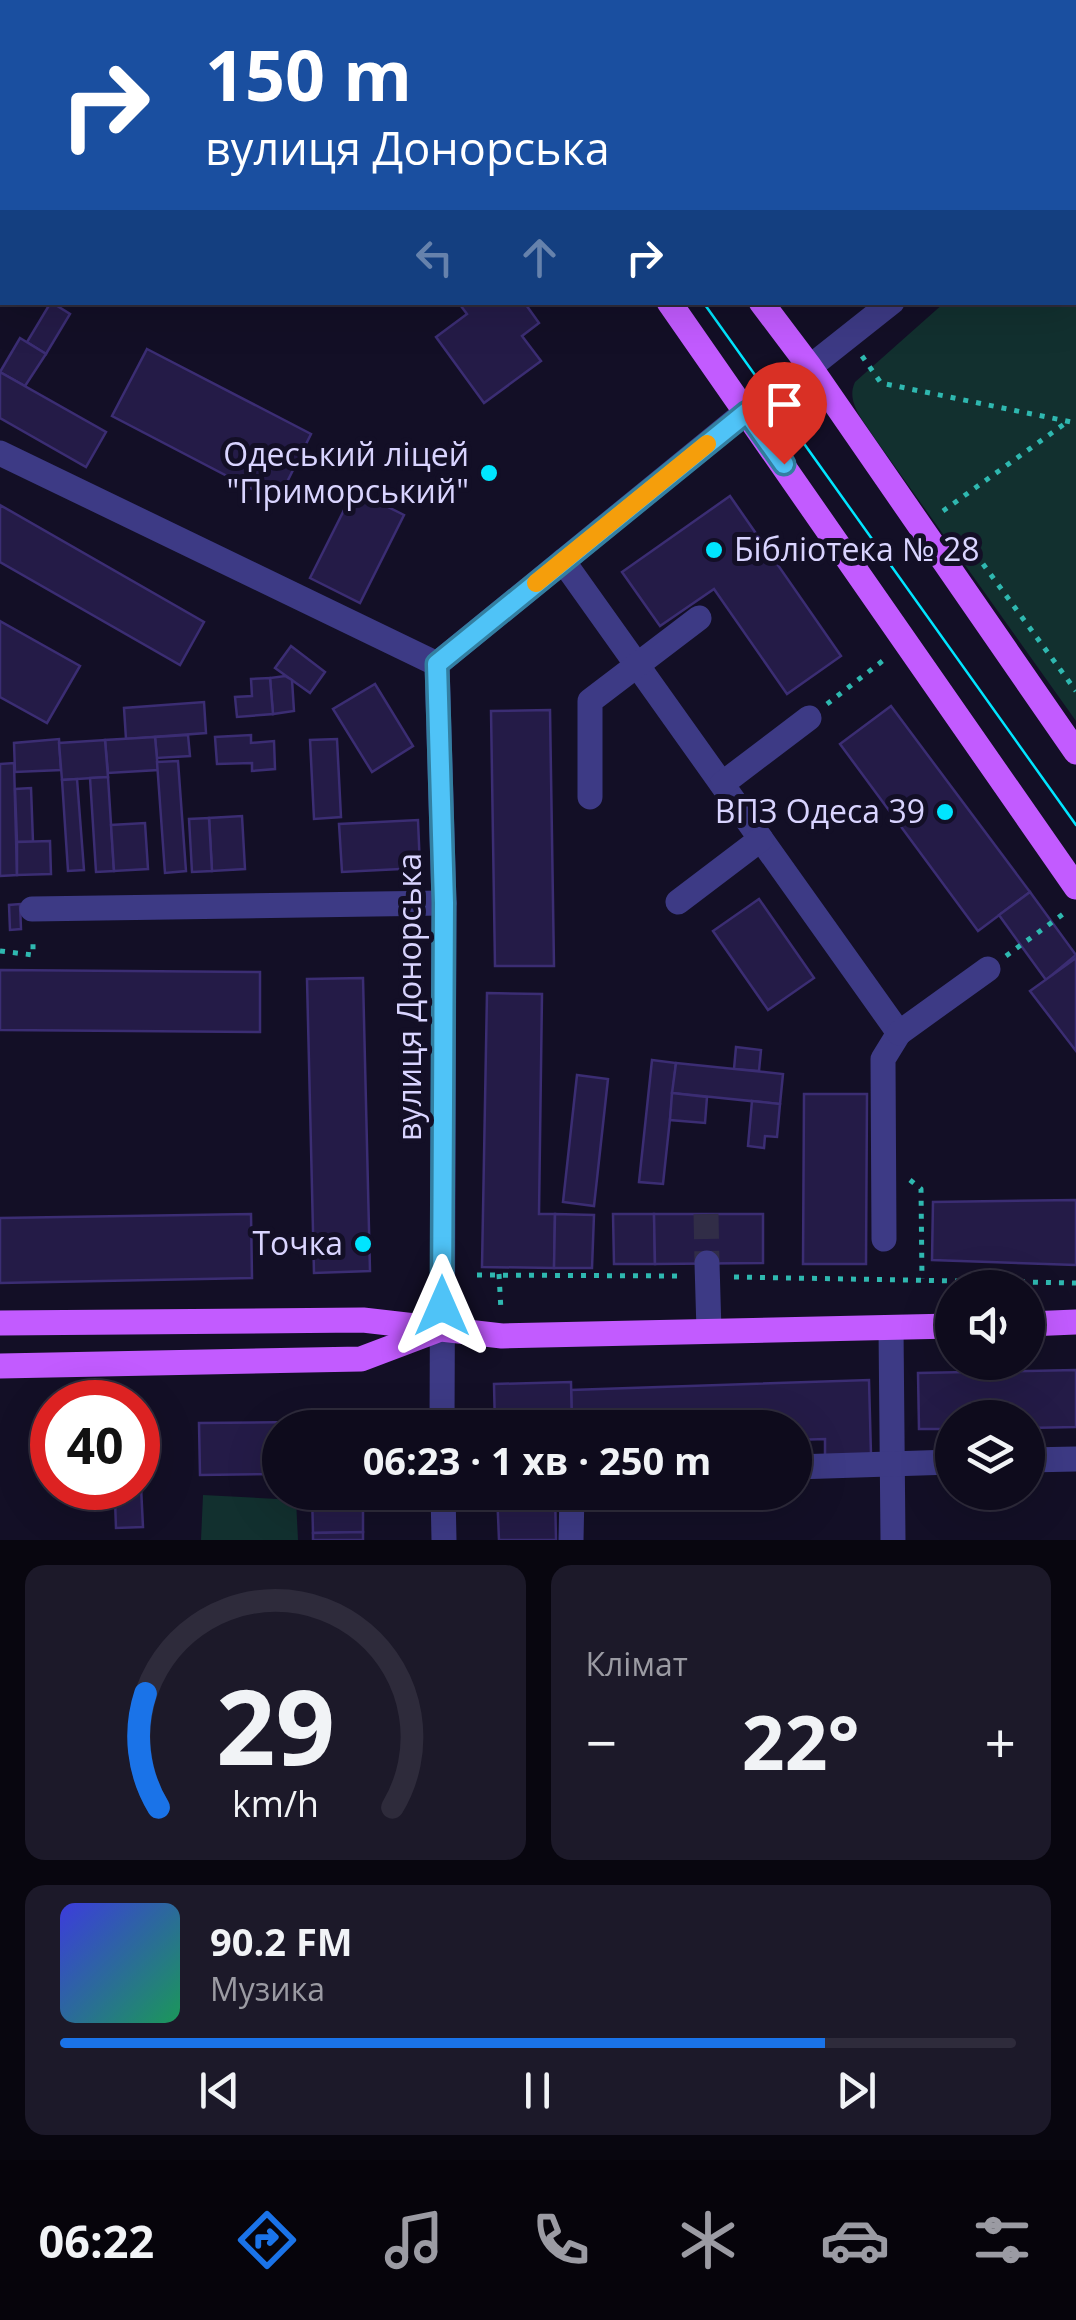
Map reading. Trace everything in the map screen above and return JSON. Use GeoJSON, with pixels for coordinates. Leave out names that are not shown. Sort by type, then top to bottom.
{"type":"FeatureCollection","features":[{"type":"Feature","properties":{"kind":"main road"},"geometry":{"type":"LineString","coordinates":[[671,305],[1076,887]]}},
{"type":"Feature","properties":{"kind":"main road"},"geometry":{"type":"LineString","coordinates":[[763,305],[1076,752]]}},
{"type":"Feature","properties":{"kind":"main road"},"geometry":{"type":"LineString","coordinates":[[0,1323],[362,1320],[502,1336],[935,1327]]}},
{"type":"Feature","properties":{"kind":"main road"},"geometry":{"type":"LineString","coordinates":[[1045,1323],[1076,1322]]}},
{"type":"Feature","properties":{"kind":"main road"},"geometry":{"type":"LineString","coordinates":[[0,1366],[361,1358],[440,1329]]}},
{"type":"Feature","properties":{"kind":"street"},"geometry":{"type":"LineString","coordinates":[[810,367],[888,305]]}},
{"type":"Feature","properties":{"kind":"street"},"geometry":{"type":"LineString","coordinates":[[0,452],[437,664],[747,412]]}},
{"type":"Feature","properties":{"kind":"street"},"geometry":{"type":"LineString","coordinates":[[563,561],[899,1033]]}},
{"type":"Feature","properties":{"kind":"street"},"geometry":{"type":"LineString","coordinates":[[590,797],[590,701],[699,618]]}},
{"type":"Feature","properties":{"kind":"street","name":"вулиця Донорська"},"geometry":{"type":"LineString","coordinates":[[437,664],[444,903],[442,1410]]}},
{"type":"Feature","properties":{"kind":"street"},"geometry":{"type":"LineString","coordinates":[[722,784],[809,718]]}},
{"type":"Feature","properties":{"kind":"street"},"geometry":{"type":"LineString","coordinates":[[678,902],[761,839]]}},
{"type":"Feature","properties":{"kind":"street"},"geometry":{"type":"LineString","coordinates":[[32,909],[444,903]]}},
{"type":"Feature","properties":{"kind":"street"},"geometry":{"type":"LineString","coordinates":[[884,1239],[883,1060],[899,1033],[988,969]]}},
{"type":"Feature","properties":{"kind":"street"},"geometry":{"type":"LineString","coordinates":[[707,1270],[709,1331]]}},
{"type":"Feature","properties":{"kind":"street"},"geometry":{"type":"LineString","coordinates":[[892,1328],[893,1540]]}},
{"type":"Feature","properties":{"kind":"street"},"geometry":{"type":"LineString","coordinates":[[1045,1460],[1076,1460]]}},
{"type":"Feature","properties":{"kind":"street"},"geometry":{"type":"LineString","coordinates":[[812,1465],[935,1462]]}},
{"type":"Feature","properties":{"kind":"street"},"geometry":{"type":"LineString","coordinates":[[443,1510],[444,1540]]}},
{"type":"Feature","properties":{"kind":"street"},"geometry":{"type":"LineString","coordinates":[[572,1510],[572,1540]]}},
{"type":"Feature","properties":{"kind":"path"},"geometry":{"type":"LineString","coordinates":[[848,336],[882,383],[1076,422]]}},
{"type":"Feature","properties":{"kind":"path"},"geometry":{"type":"LineString","coordinates":[[954,525],[942,510],[1067,422]]}},
{"type":"Feature","properties":{"kind":"path"},"geometry":{"type":"LineString","coordinates":[[976,555],[1076,690]]}},
{"type":"Feature","properties":{"kind":"path"},"geometry":{"type":"LineString","coordinates":[[809,718],[894,652]]}},
{"type":"Feature","properties":{"kind":"path"},"geometry":{"type":"LineString","coordinates":[[988,969],[1076,904]]}},
{"type":"Feature","properties":{"kind":"path"},"geometry":{"type":"LineString","coordinates":[[0,950],[33,954],[32,909]]}},
{"type":"Feature","properties":{"kind":"path"},"geometry":{"type":"LineString","coordinates":[[921,1252],[922,1280]]}},
{"type":"Feature","properties":{"kind":"path"},"geometry":{"type":"LineString","coordinates":[[477,1274],[707,1270],[922,1280],[1076,1282]]}},
{"type":"Feature","properties":{"kind":"green space"},"geometry":{"type":"Polygon","coordinates":[[[942,305],[1076,305],[1076,721],[876,440],[858,412],[853,397],[855,382],[942,305]]]}},
{"type":"Feature","properties":{"kind":"green space"},"geometry":{"type":"Polygon","coordinates":[[[203,1495],[262,1498],[262,1510],[296,1510],[298,1540],[201,1540],[203,1495]]]}},
{"type":"Feature","properties":{"kind":"building"},"geometry":{"type":"Polygon","coordinates":[[[49,305],[70,314],[46,354],[27,342],[49,305]]]}},
{"type":"Feature","properties":{"kind":"building"},"geometry":{"type":"Polygon","coordinates":[[[460,305],[526,305],[539,323],[522,336],[541,361],[484,403],[436,337],[467,314],[460,305]]]}},
{"type":"Feature","properties":{"kind":"building"},"geometry":{"type":"Polygon","coordinates":[[[20,338],[46,354],[25,386],[0,372],[20,338]]]}},
{"type":"Feature","properties":{"kind":"building"},"geometry":{"type":"Polygon","coordinates":[[[147,349],[311,434],[277,502],[112,416],[147,349]]]}},
{"type":"Feature","properties":{"kind":"building"},"geometry":{"type":"Polygon","coordinates":[[[0,372],[106,432],[86,467],[0,418],[0,372]]]}},
{"type":"Feature","properties":{"kind":"building"},"geometry":{"type":"Polygon","coordinates":[[[354,490],[404,515],[360,603],[310,578],[354,490]]]}},
{"type":"Feature","properties":{"kind":"building"},"geometry":{"type":"Polygon","coordinates":[[[730,496],[841,656],[787,694],[714,589],[660,626],[622,572],[730,496]]]}},
{"type":"Feature","properties":{"kind":"building"},"geometry":{"type":"Polygon","coordinates":[[[0,505],[204,622],[180,665],[0,562],[0,505]]]}},
{"type":"Feature","properties":{"kind":"building"},"geometry":{"type":"Polygon","coordinates":[[[0,621],[80,666],[47,723],[0,697],[0,621]]]}},
{"type":"Feature","properties":{"kind":"building"},"geometry":{"type":"Polygon","coordinates":[[[291,646],[325,672],[310,693],[275,668],[291,646]]]}},
{"type":"Feature","properties":{"kind":"building"},"geometry":{"type":"Polygon","coordinates":[[[285,676],[292,680],[294,711],[273,714],[270,678],[285,676]]]}},
{"type":"Feature","properties":{"kind":"building"},"geometry":{"type":"Polygon","coordinates":[[[270,678],[273,714],[237,717],[235,697],[252,696],[251,679],[270,678]]]}},
{"type":"Feature","properties":{"kind":"building"},"geometry":{"type":"Polygon","coordinates":[[[375,684],[413,746],[372,772],[333,709],[375,684]]]}},
{"type":"Feature","properties":{"kind":"building"},"geometry":{"type":"Polygon","coordinates":[[[204,702],[206,733],[126,739],[124,708],[204,702]]]}},
{"type":"Feature","properties":{"kind":"building"},"geometry":{"type":"Polygon","coordinates":[[[891,706],[1030,892],[978,931],[840,744],[891,706]]]}},
{"type":"Feature","properties":{"kind":"building"},"geometry":{"type":"Polygon","coordinates":[[[550,710],[554,966],[495,966],[491,711],[550,710]]]}},
{"type":"Feature","properties":{"kind":"building"},"geometry":{"type":"Polygon","coordinates":[[[188,735],[190,756],[157,758],[155,737],[188,735]]]}},
{"type":"Feature","properties":{"kind":"building"},"geometry":{"type":"Polygon","coordinates":[[[251,735],[251,743],[274,741],[275,769],[252,771],[252,763],[217,764],[215,737],[251,735]]]}},
{"type":"Feature","properties":{"kind":"building"},"geometry":{"type":"Polygon","coordinates":[[[155,737],[158,770],[108,773],[105,740],[155,737]]]}},
{"type":"Feature","properties":{"kind":"building"},"geometry":{"type":"Polygon","coordinates":[[[59,739],[61,770],[15,772],[14,743],[59,739]]]}},
{"type":"Feature","properties":{"kind":"building"},"geometry":{"type":"Polygon","coordinates":[[[337,739],[341,817],[314,819],[310,740],[337,739]]]}},
{"type":"Feature","properties":{"kind":"building"},"geometry":{"type":"Polygon","coordinates":[[[105,740],[108,777],[62,780],[59,743],[105,740]]]}},
{"type":"Feature","properties":{"kind":"building"},"geometry":{"type":"Polygon","coordinates":[[[178,761],[186,871],[165,873],[157,762],[178,761]]]}},
{"type":"Feature","properties":{"kind":"building"},"geometry":{"type":"Polygon","coordinates":[[[14,763],[17,875],[0,876],[0,764],[14,763]]]}},
{"type":"Feature","properties":{"kind":"building"},"geometry":{"type":"Polygon","coordinates":[[[108,777],[114,871],[96,872],[90,778],[108,777]]]}},
{"type":"Feature","properties":{"kind":"building"},"geometry":{"type":"Polygon","coordinates":[[[77,779],[84,870],[68,871],[62,780],[77,779]]]}},
{"type":"Feature","properties":{"kind":"building"},"geometry":{"type":"Polygon","coordinates":[[[31,788],[33,842],[17,842],[15,789],[31,788]]]}},
{"type":"Feature","properties":{"kind":"building"},"geometry":{"type":"Polygon","coordinates":[[[242,816],[245,869],[212,871],[209,818],[242,816]]]}},
{"type":"Feature","properties":{"kind":"building"},"geometry":{"type":"Polygon","coordinates":[[[209,818],[212,871],[192,872],[189,819],[209,818]]]}},
{"type":"Feature","properties":{"kind":"building"},"geometry":{"type":"Polygon","coordinates":[[[418,820],[420,868],[342,872],[339,824],[418,820]]]}},
{"type":"Feature","properties":{"kind":"building"},"geometry":{"type":"Polygon","coordinates":[[[145,823],[148,869],[114,871],[111,825],[145,823]]]}},
{"type":"Feature","properties":{"kind":"building"},"geometry":{"type":"Polygon","coordinates":[[[50,841],[51,874],[17,875],[17,842],[50,841]]]}},
{"type":"Feature","properties":{"kind":"building"},"geometry":{"type":"Polygon","coordinates":[[[1030,892],[1076,955],[1046,980],[999,915],[1030,892]]]}},
{"type":"Feature","properties":{"kind":"building"},"geometry":{"type":"Polygon","coordinates":[[[759,899],[814,978],[768,1010],[713,931],[759,899]]]}},
{"type":"Feature","properties":{"kind":"building"},"geometry":{"type":"Polygon","coordinates":[[[20,904],[21,929],[10,930],[9,905],[20,904]]]}},
{"type":"Feature","properties":{"kind":"building"},"geometry":{"type":"Polygon","coordinates":[[[1076,958],[1076,1051],[1030,991],[1076,958]]]}},
{"type":"Feature","properties":{"kind":"building"},"geometry":{"type":"Polygon","coordinates":[[[0,970],[260,972],[260,1032],[0,1030],[0,970]]]}},
{"type":"Feature","properties":{"kind":"building"},"geometry":{"type":"Polygon","coordinates":[[[363,978],[370,1271],[314,1273],[307,979],[363,978]]]}},
{"type":"Feature","properties":{"kind":"building"},"geometry":{"type":"Polygon","coordinates":[[[487,993],[542,994],[539,1214],[555,1214],[554,1268],[482,1267],[487,993]]]}},
{"type":"Feature","properties":{"kind":"building"},"geometry":{"type":"Polygon","coordinates":[[[736,1047],[761,1050],[759,1071],[734,1069],[736,1047]]]}},
{"type":"Feature","properties":{"kind":"building"},"geometry":{"type":"Polygon","coordinates":[[[652,1060],[676,1063],[663,1184],[639,1182],[652,1060]]]}},
{"type":"Feature","properties":{"kind":"building"},"geometry":{"type":"Polygon","coordinates":[[[676,1063],[783,1074],[780,1104],[672,1093],[676,1063]]]}},
{"type":"Feature","properties":{"kind":"building"},"geometry":{"type":"Polygon","coordinates":[[[577,1075],[608,1079],[594,1206],[563,1202],[577,1075]]]}},
{"type":"Feature","properties":{"kind":"building"},"geometry":{"type":"Polygon","coordinates":[[[672,1093],[707,1097],[705,1123],[670,1120],[672,1093]]]}},
{"type":"Feature","properties":{"kind":"building"},"geometry":{"type":"Polygon","coordinates":[[[804,1094],[867,1094],[866,1264],[803,1264],[804,1094]]]}},
{"type":"Feature","properties":{"kind":"building"},"geometry":{"type":"Polygon","coordinates":[[[752,1101],[780,1104],[777,1137],[765,1136],[764,1148],[748,1146],[752,1101]]]}},
{"type":"Feature","properties":{"kind":"building"},"geometry":{"type":"Polygon","coordinates":[[[1076,1200],[1076,1265],[932,1260],[933,1202],[1076,1200]]]}},
{"type":"Feature","properties":{"kind":"building"},"geometry":{"type":"Polygon","coordinates":[[[251,1214],[252,1278],[0,1283],[0,1218],[251,1214]]]}},
{"type":"Feature","properties":{"kind":"building"},"geometry":{"type":"Polygon","coordinates":[[[555,1214],[594,1215],[592,1268],[554,1268],[555,1214]]]}},
{"type":"Feature","properties":{"kind":"building"},"geometry":{"type":"Polygon","coordinates":[[[613,1214],[654,1214],[655,1264],[614,1264],[613,1214]]]}},
{"type":"Feature","properties":{"kind":"building"},"geometry":{"type":"Polygon","coordinates":[[[654,1214],[763,1214],[763,1263],[655,1264],[654,1214]]]}},
{"type":"Feature","properties":{"kind":"building"},"geometry":{"type":"Polygon","coordinates":[[[1076,1370],[1076,1427],[1045,1428],[1045,1400],[935,1400],[935,1429],[919,1429],[918,1373],[935,1373],[935,1380],[1045,1380],[1045,1371],[1076,1370]]]}},
{"type":"Feature","properties":{"kind":"building"},"geometry":{"type":"Polygon","coordinates":[[[869,1380],[871,1455],[825,1457],[825,1439],[812,1439],[812,1410],[572,1410],[571,1390],[869,1380]]]}},
{"type":"Feature","properties":{"kind":"building"},"geometry":{"type":"Polygon","coordinates":[[[571,1382],[572,1410],[495,1410],[494,1384],[571,1382]]]}},
{"type":"Feature","properties":{"kind":"building"},"geometry":{"type":"Polygon","coordinates":[[[262,1422],[262,1474],[200,1475],[199,1423],[262,1422]]]}},
{"type":"Feature","properties":{"kind":"building"},"geometry":{"type":"Polygon","coordinates":[[[115,1510],[142,1510],[143,1527],[116,1528],[115,1510]]]}},
{"type":"Feature","properties":{"kind":"building"},"geometry":{"type":"Polygon","coordinates":[[[312,1510],[363,1510],[363,1532],[313,1533],[312,1510]]]}},
{"type":"Feature","properties":{"kind":"building"},"geometry":{"type":"Polygon","coordinates":[[[498,1510],[555,1510],[556,1540],[499,1540],[498,1510]]]}},
{"type":"Feature","properties":{"kind":"building"},"geometry":{"type":"Polygon","coordinates":[[[363,1532],[363,1540],[313,1540],[313,1533],[363,1532]]]}},
{"type":"Feature","properties":{"kind":"tunnel"},"geometry":{"type":"LineString","coordinates":[[706,1214],[707,1263]]}},
{"type":"Feature","properties":{"kind":"tram line"},"geometry":{"type":"LineString","coordinates":[[705,305],[1076,825]]}},
{"type":"Feature","properties":{"kind":"slow traffic"},"geometry":{"type":"LineString","coordinates":[[536,583],[707,444]]}},
{"type":"Feature","properties":{"kind":"place","name":"Одеський ліцей \"Приморський\""},"geometry":{"type":"Point","coordinates":[489,473]}},
{"type":"Feature","properties":{"kind":"place","name":"Бібліотека № 28"},"geometry":{"type":"Point","coordinates":[714,550]}},
{"type":"Feature","properties":{"kind":"place","name":"ВПЗ Одеса 39"},"geometry":{"type":"Point","coordinates":[945,812]}},
{"type":"Feature","properties":{"kind":"place","name":"Точка"},"geometry":{"type":"Point","coordinates":[363,1244]}},
{"type":"Feature","properties":{"kind":"route"},"geometry":{"type":"LineString","coordinates":[[442,1306],[444,903],[437,664],[747,412],[784,464]]}}]}
